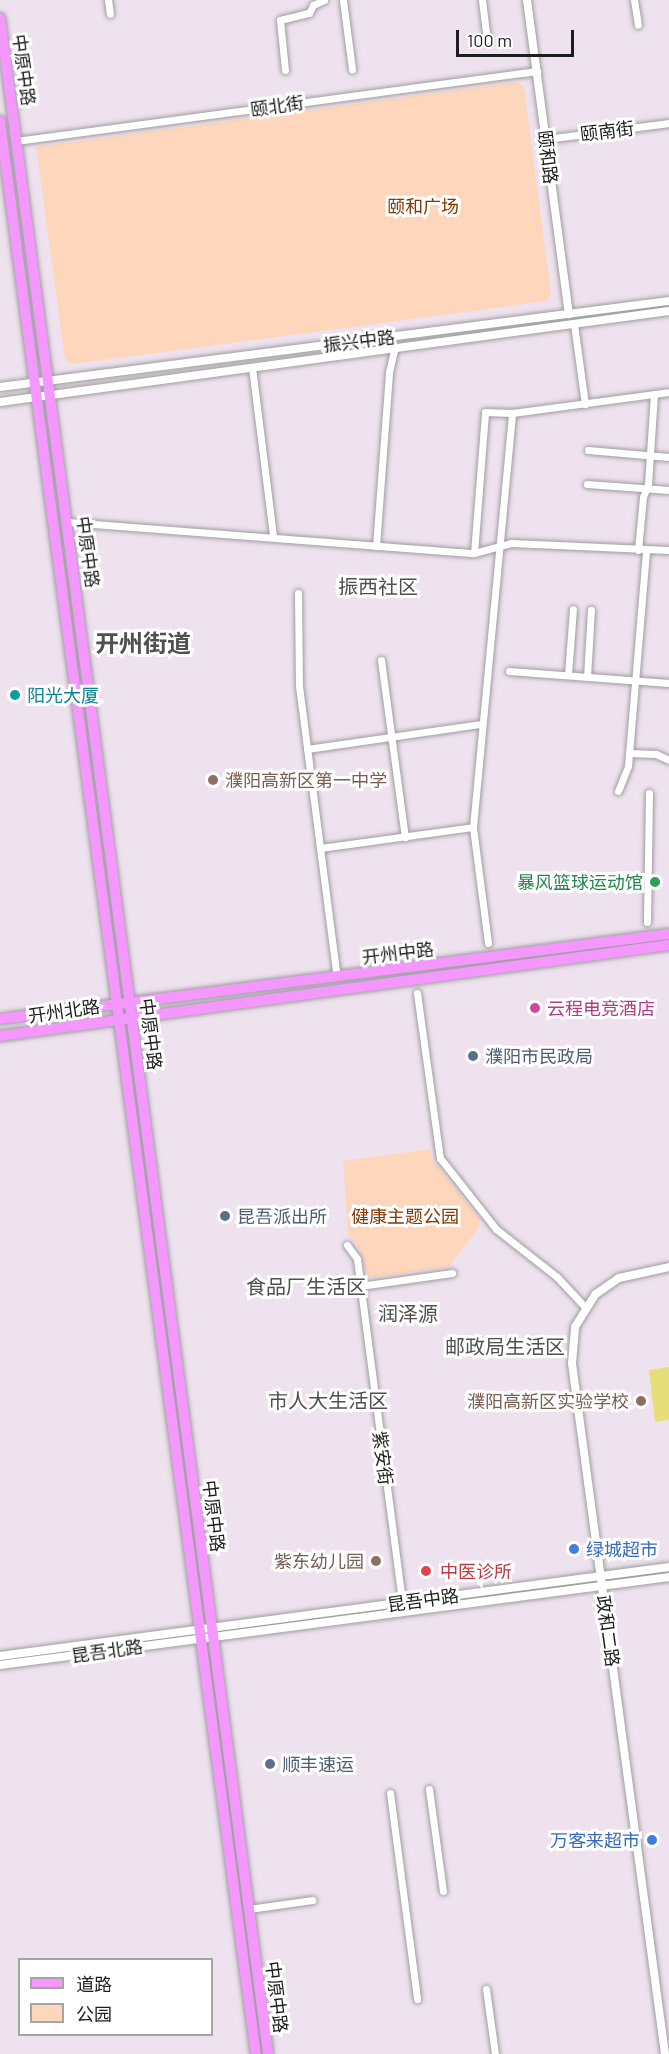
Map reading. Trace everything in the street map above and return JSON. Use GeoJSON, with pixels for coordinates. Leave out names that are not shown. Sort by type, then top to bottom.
{"type":"FeatureCollection","features":[{"type":"Feature","properties":{"kind":"main road","name":"中原中路"},"geometry":{"type":"LineString","coordinates":[[0,18],[2,47],[49,381],[268,2054]]}},
{"type":"Feature","properties":{"kind":"main road","name":"中原中路"},"geometry":{"type":"LineString","coordinates":[[0,121],[256,2054]]}},
{"type":"Feature","properties":{"kind":"main road","name":"开州中路"},"geometry":{"type":"LineString","coordinates":[[130,1002],[669,934]]}},
{"type":"Feature","properties":{"kind":"main road","name":"开州中路"},"geometry":{"type":"LineString","coordinates":[[132,1018],[669,945]]}},
{"type":"Feature","properties":{"kind":"main road","name":"开州北路"},"geometry":{"type":"LineString","coordinates":[[0,1019],[130,1002]]}},
{"type":"Feature","properties":{"kind":"main road","name":"开州北路"},"geometry":{"type":"LineString","coordinates":[[0,1036],[132,1018]]}},
{"type":"Feature","properties":{"kind":"street"},"geometry":{"type":"LineString","coordinates":[[108,0],[110,14]]}},
{"type":"Feature","properties":{"kind":"street"},"geometry":{"type":"LineString","coordinates":[[285,70],[280,20],[309,13],[313,4],[324,0]]}},
{"type":"Feature","properties":{"kind":"street"},"geometry":{"type":"LineString","coordinates":[[343,0],[352,69]]}},
{"type":"Feature","properties":{"kind":"street"},"geometry":{"type":"LineString","coordinates":[[482,0],[487,41]]}},
{"type":"Feature","properties":{"kind":"street","name":"颐和路"},"geometry":{"type":"LineString","coordinates":[[527,0],[568,314]]}},
{"type":"Feature","properties":{"kind":"street"},"geometry":{"type":"LineString","coordinates":[[634,0],[638,25]]}},
{"type":"Feature","properties":{"kind":"street","name":"颐北街"},"geometry":{"type":"LineString","coordinates":[[16,141],[537,70]]}},
{"type":"Feature","properties":{"kind":"street","name":"颐南街"},"geometry":{"type":"LineString","coordinates":[[546,139],[669,123]]}},
{"type":"Feature","properties":{"kind":"street","name":"振兴中路"},"geometry":{"type":"LineString","coordinates":[[0,387],[669,301]]}},
{"type":"Feature","properties":{"kind":"street","name":"振兴中路"},"geometry":{"type":"LineString","coordinates":[[0,402],[669,311]]}},
{"type":"Feature","properties":{"kind":"street"},"geometry":{"type":"LineString","coordinates":[[574,324],[585,404]]}},
{"type":"Feature","properties":{"kind":"street"},"geometry":{"type":"LineString","coordinates":[[376,546],[389,372],[396,347]]}},
{"type":"Feature","properties":{"kind":"street"},"geometry":{"type":"LineString","coordinates":[[252,367],[273,536]]}},
{"type":"Feature","properties":{"kind":"street"},"geometry":{"type":"LineString","coordinates":[[474,552],[485,412],[512,413],[669,392]]}},
{"type":"Feature","properties":{"kind":"street"},"geometry":{"type":"LineString","coordinates":[[618,791],[629,753],[654,394]]}},
{"type":"Feature","properties":{"kind":"street"},"geometry":{"type":"LineString","coordinates":[[488,943],[473,827],[512,413]]}},
{"type":"Feature","properties":{"kind":"street"},"geometry":{"type":"LineString","coordinates":[[588,450],[669,457]]}},
{"type":"Feature","properties":{"kind":"street"},"geometry":{"type":"LineString","coordinates":[[586,484],[669,490]]}},
{"type":"Feature","properties":{"kind":"street"},"geometry":{"type":"LineString","coordinates":[[67,522],[474,552],[500,545],[669,550]]}},
{"type":"Feature","properties":{"kind":"street"},"geometry":{"type":"LineString","coordinates":[[298,593],[297,661],[338,977]]}},
{"type":"Feature","properties":{"kind":"street"},"geometry":{"type":"LineString","coordinates":[[568,675],[573,609]]}},
{"type":"Feature","properties":{"kind":"street"},"geometry":{"type":"LineString","coordinates":[[587,676],[591,610]]}},
{"type":"Feature","properties":{"kind":"street"},"geometry":{"type":"LineString","coordinates":[[381,660],[405,837]]}},
{"type":"Feature","properties":{"kind":"street"},"geometry":{"type":"LineString","coordinates":[[509,670],[669,683]]}},
{"type":"Feature","properties":{"kind":"street"},"geometry":{"type":"LineString","coordinates":[[307,749],[481,724]]}},
{"type":"Feature","properties":{"kind":"street"},"geometry":{"type":"LineString","coordinates":[[629,753],[656,754],[669,760]]}},
{"type":"Feature","properties":{"kind":"street"},"geometry":{"type":"LineString","coordinates":[[648,922],[649,793]]}},
{"type":"Feature","properties":{"kind":"street"},"geometry":{"type":"LineString","coordinates":[[321,848],[473,827]]}},
{"type":"Feature","properties":{"kind":"street"},"geometry":{"type":"LineString","coordinates":[[417,993],[440,1158],[496,1229],[557,1277],[585,1307]]}},
{"type":"Feature","properties":{"kind":"street","name":"紫安街"},"geometry":{"type":"LineString","coordinates":[[347,1245],[357,1259],[402,1603]]}},
{"type":"Feature","properties":{"kind":"street","name":"政和二路"},"geometry":{"type":"LineString","coordinates":[[665,2054],[572,1363],[575,1327],[585,1307],[619,1278],[669,1267]]}},
{"type":"Feature","properties":{"kind":"street"},"geometry":{"type":"LineString","coordinates":[[360,1286],[452,1273]]}},
{"type":"Feature","properties":{"kind":"street","name":"昆吾中路"},"geometry":{"type":"LineString","coordinates":[[213,1632],[601,1581],[669,1567]]}},
{"type":"Feature","properties":{"kind":"street","name":"昆吾中路"},"geometry":{"type":"LineString","coordinates":[[213,1632],[402,1603],[601,1581],[669,1576]]}},
{"type":"Feature","properties":{"kind":"street","name":"昆吾北路"},"geometry":{"type":"LineString","coordinates":[[0,1665],[213,1632]]}},
{"type":"Feature","properties":{"kind":"street","name":"昆吾北路"},"geometry":{"type":"LineString","coordinates":[[0,1656],[200,1634]]}},
{"type":"Feature","properties":{"kind":"street"},"geometry":{"type":"LineString","coordinates":[[429,1789],[443,1891]]}},
{"type":"Feature","properties":{"kind":"street"},"geometry":{"type":"LineString","coordinates":[[390,1793],[417,1999]]}},
{"type":"Feature","properties":{"kind":"street"},"geometry":{"type":"LineString","coordinates":[[249,1909],[312,1900]]}},
{"type":"Feature","properties":{"kind":"street"},"geometry":{"type":"LineString","coordinates":[[486,1989],[495,2054]]}},
{"type":"Feature","properties":{"kind":"green space","name":"颐和广场"},"geometry":{"type":"Polygon","coordinates":[[[518,82],[524,87],[551,293],[547,301],[73,364],[65,359],[36,147],[518,82]]]}},
{"type":"Feature","properties":{"kind":"green space","name":"健康主题公园"},"geometry":{"type":"Polygon","coordinates":[[[430,1149],[431,1158],[479,1218],[480,1226],[449,1267],[368,1278],[357,1244],[348,1235],[343,1161],[430,1149]]]}},
{"type":"Feature","properties":{"kind":"shaded area"},"geometry":{"type":"Polygon","coordinates":[[[669,1367],[669,1420],[655,1422],[649,1370],[669,1367]]]}},
{"type":"Feature","properties":{"kind":"place","name":"阳光大厦"},"geometry":{"type":"Point","coordinates":[15,695]}},
{"type":"Feature","properties":{"kind":"place","name":"濮阳高新区第一中学"},"geometry":{"type":"Point","coordinates":[213,780]}},
{"type":"Feature","properties":{"kind":"place","name":"暴风篮球运动馆"},"geometry":{"type":"Point","coordinates":[655,882]}},
{"type":"Feature","properties":{"kind":"place","name":"云程电竞酒店"},"geometry":{"type":"Point","coordinates":[535,1008]}},
{"type":"Feature","properties":{"kind":"place","name":"濮阳市民政局"},"geometry":{"type":"Point","coordinates":[473,1056]}},
{"type":"Feature","properties":{"kind":"place","name":"昆吾派出所"},"geometry":{"type":"Point","coordinates":[225,1216]}},
{"type":"Feature","properties":{"kind":"place","name":"濮阳高新区实验学校"},"geometry":{"type":"Point","coordinates":[641,1401]}},
{"type":"Feature","properties":{"kind":"place","name":"绿城超市"},"geometry":{"type":"Point","coordinates":[574,1549]}},
{"type":"Feature","properties":{"kind":"place","name":"紫东幼儿园"},"geometry":{"type":"Point","coordinates":[376,1561]}},
{"type":"Feature","properties":{"kind":"place","name":"中医诊所"},"geometry":{"type":"Point","coordinates":[426,1571]}},
{"type":"Feature","properties":{"kind":"place","name":"顺丰速运"},"geometry":{"type":"Point","coordinates":[270,1764]}},
{"type":"Feature","properties":{"kind":"place","name":"万客来超市"},"geometry":{"type":"Point","coordinates":[652,1840]}},
{"type":"Feature","properties":{"kind":"district","name":"振西社区"},"geometry":{"type":"Point","coordinates":[378,586]}},
{"type":"Feature","properties":{"kind":"district","name":"开州街道"},"geometry":{"type":"Point","coordinates":[143,643]}},
{"type":"Feature","properties":{"kind":"district","name":"食品厂生活区"},"geometry":{"type":"Point","coordinates":[306,1286]}},
{"type":"Feature","properties":{"kind":"district","name":"润泽源"},"geometry":{"type":"Point","coordinates":[408,1313]}},
{"type":"Feature","properties":{"kind":"district","name":"邮政局生活区"},"geometry":{"type":"Point","coordinates":[505,1346]}},
{"type":"Feature","properties":{"kind":"district","name":"市人大生活区"},"geometry":{"type":"Point","coordinates":[328,1400]}}]}
